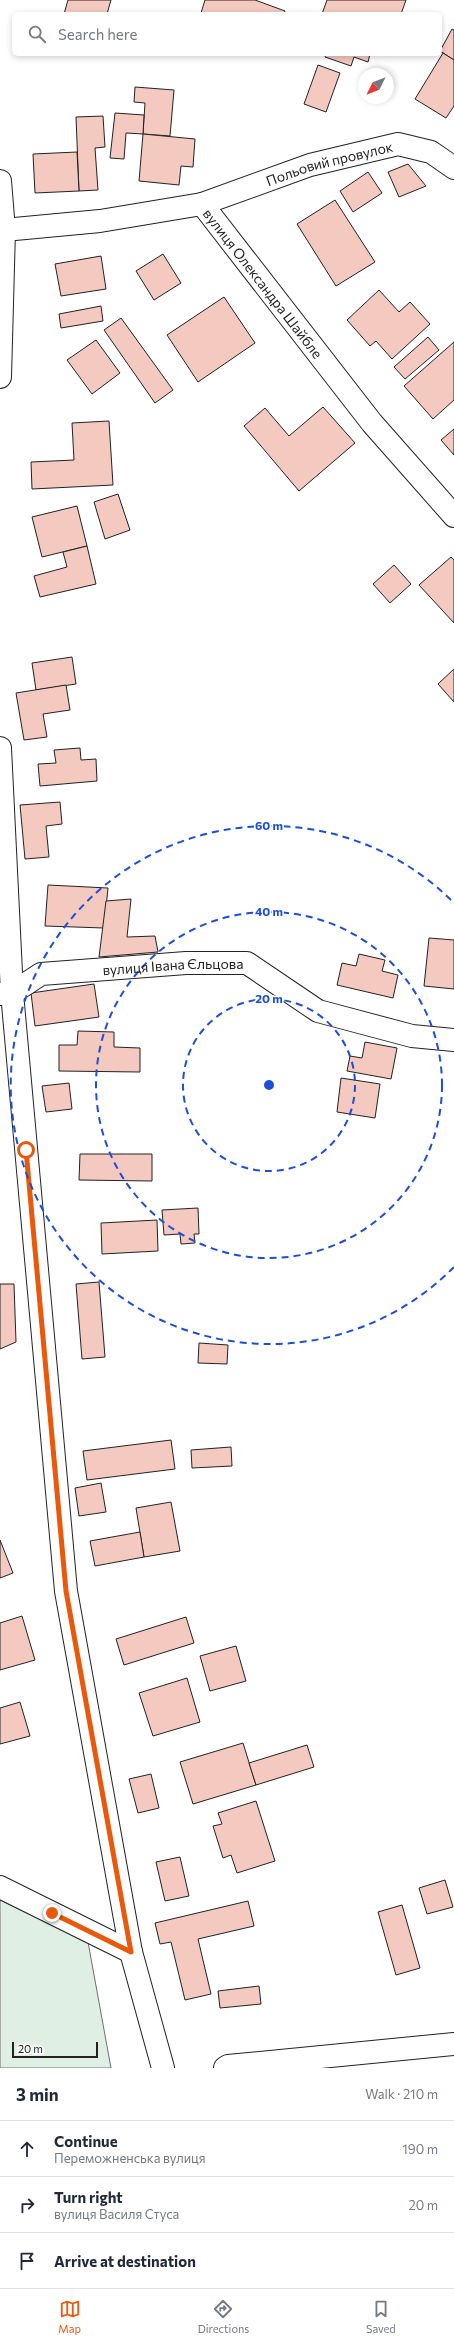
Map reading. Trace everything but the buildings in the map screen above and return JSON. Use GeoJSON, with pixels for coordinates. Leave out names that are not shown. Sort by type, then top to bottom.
{"type":"FeatureCollection","features":[{"type":"Feature","properties":{"kind":"street","name":"Польовий провулок"},"geometry":{"type":"LineString","coordinates":[[202,204],[310,165],[398,144],[431,152],[454,168]]}},
{"type":"Feature","properties":{"kind":"street"},"geometry":{"type":"LineString","coordinates":[[0,181],[4,230],[0,377]]}},
{"type":"Feature","properties":{"kind":"street","name":"вулиця Олександра Шайбле"},"geometry":{"type":"LineString","coordinates":[[4,230],[100,221],[202,204],[372,423],[454,516]]}},
{"type":"Feature","properties":{"kind":"street"},"geometry":{"type":"LineString","coordinates":[[0,748],[6,994],[66,1591],[131,1952],[163,2068]]}},
{"type":"Feature","properties":{"kind":"street","name":"вулиця Івана Єльцова"},"geometry":{"type":"LineString","coordinates":[[6,994],[41,974],[186,963],[247,963],[318,1011],[412,1036],[454,1040]]}},
{"type":"Feature","properties":{"kind":"street"},"geometry":{"type":"LineString","coordinates":[[0,1887],[131,1952]]}},
{"type":"Feature","properties":{"kind":"street"},"geometry":{"type":"LineString","coordinates":[[225,2068],[228,2066],[454,2044]]}},
{"type":"Feature","properties":{"kind":"green space"},"geometry":{"type":"Polygon","coordinates":[[[0,1900],[88,1942],[111,2068],[0,2068],[0,1900]]]}},
{"type":"Feature","properties":{"kind":"route"},"geometry":{"type":"LineString","coordinates":[[26,1150],[66,1591],[131,1952],[52,1913]]}}]}
